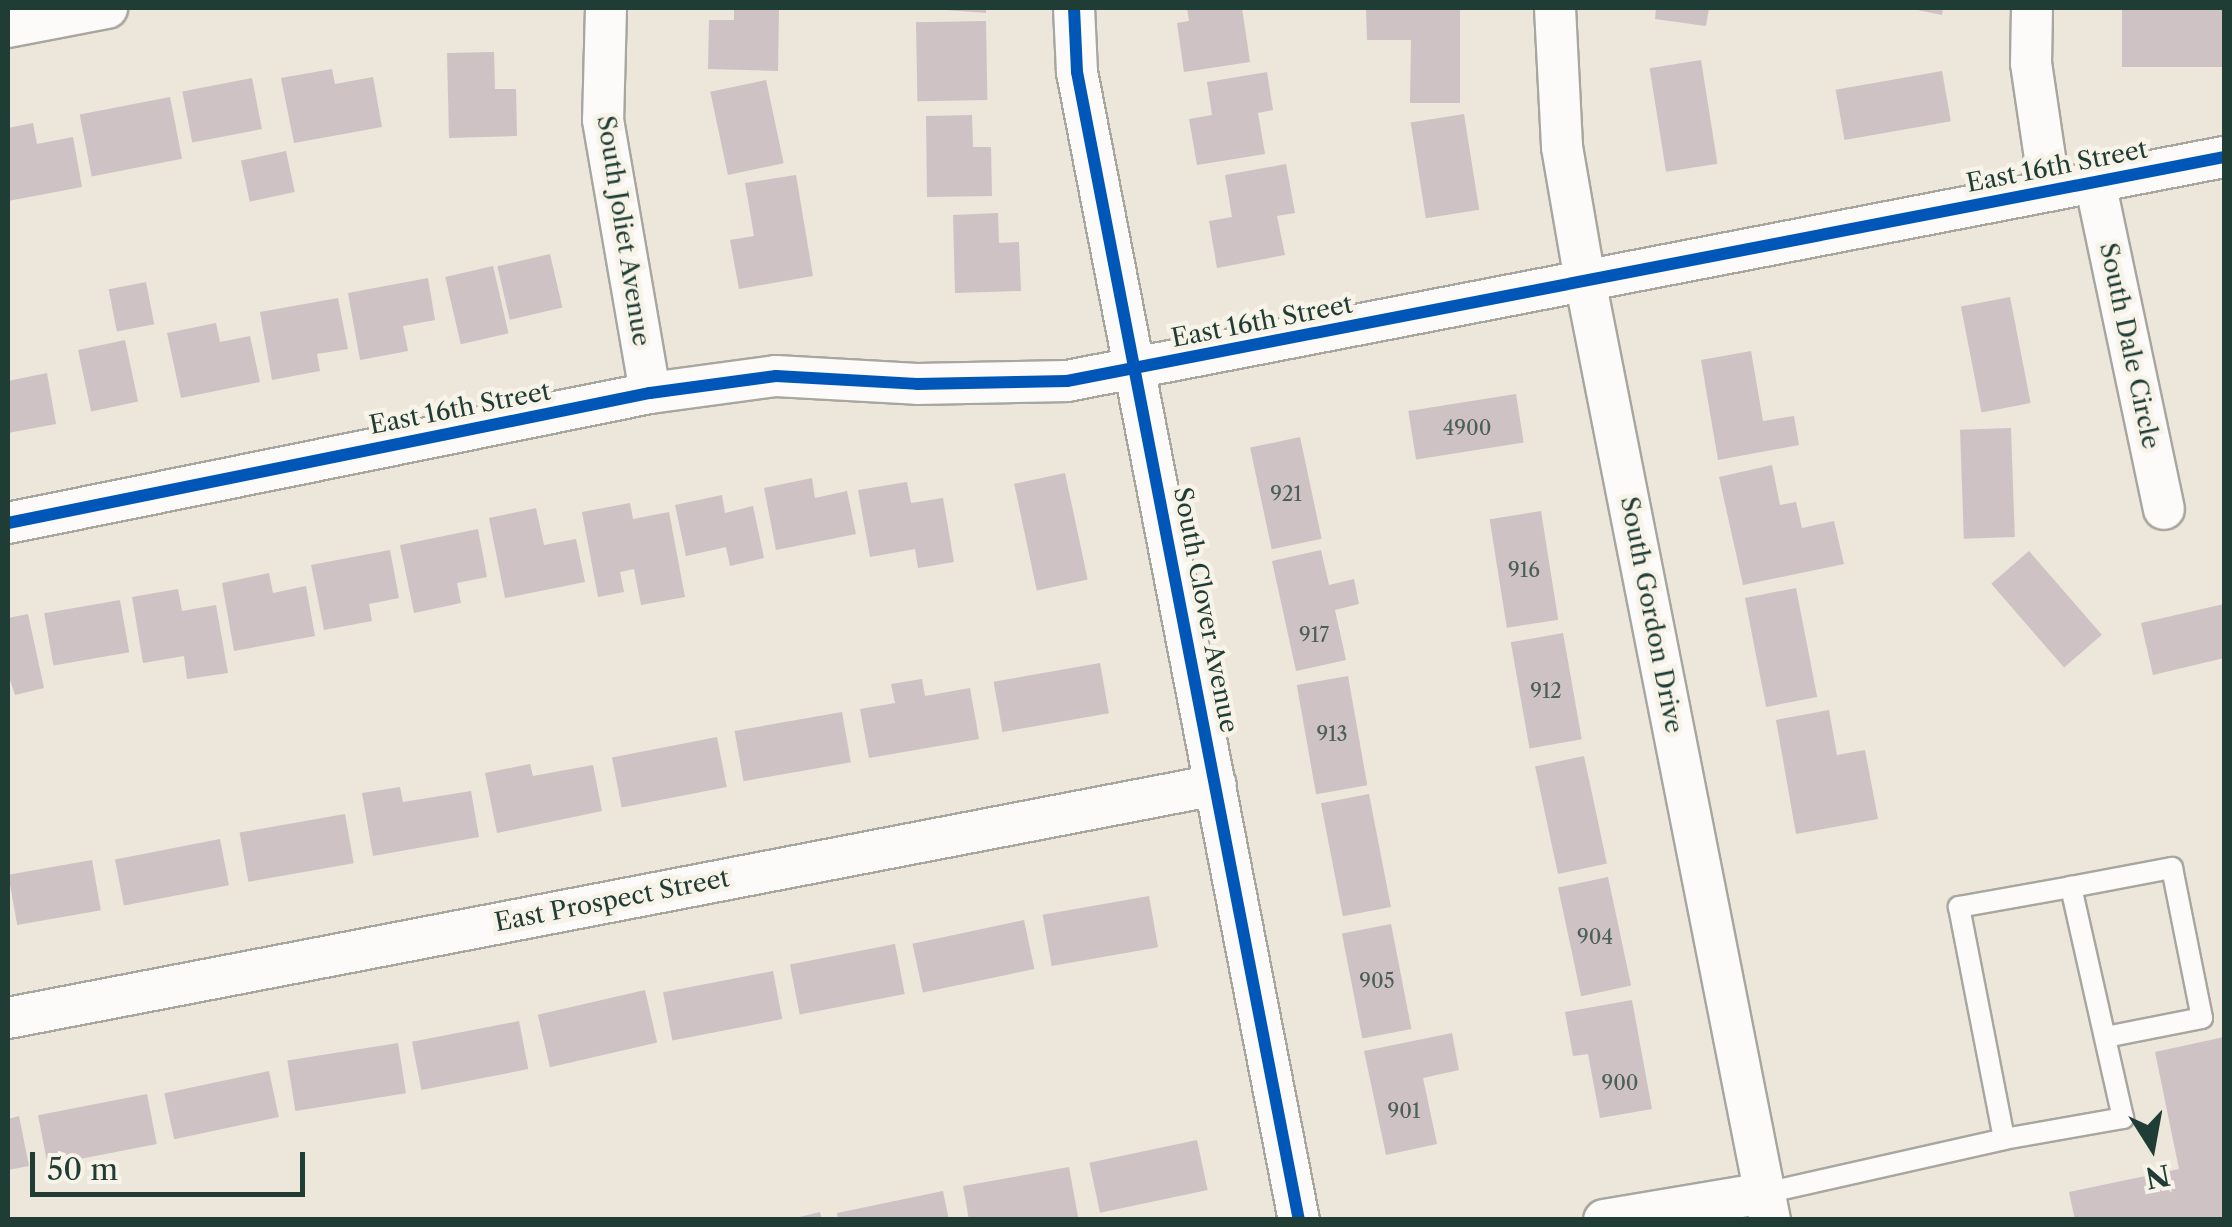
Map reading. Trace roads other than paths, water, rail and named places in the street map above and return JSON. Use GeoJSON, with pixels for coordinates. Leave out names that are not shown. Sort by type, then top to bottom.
{"type":"FeatureCollection","features":[{"type":"Feature","properties":{"kind":"street"},"geometry":{"type":"LineString","coordinates":[[8,27],[107,8]]}},
{"type":"Feature","properties":{"kind":"street","name":"South Joliet Avenue"},"geometry":{"type":"LineString","coordinates":[[606,8],[602,74],[606,137],[650,393]]}},
{"type":"Feature","properties":{"kind":"street","name":"South Clover Avenue"},"geometry":{"type":"LineString","coordinates":[[1074,8],[1077,72],[1300,1220]]}},
{"type":"Feature","properties":{"kind":"street","name":"South Gordon Drive"},"geometry":{"type":"LineString","coordinates":[[1555,8],[1562,147],[1585,280],[1767,1206]]}},
{"type":"Feature","properties":{"kind":"street"},"geometry":{"type":"LineString","coordinates":[[2032,8],[2031,63],[2050,191]]}},
{"type":"Feature","properties":{"kind":"street","name":"East 16th Street"},"geometry":{"type":"LineString","coordinates":[[8,523],[650,393],[776,376],[1021,385],[1136,370],[2224,157]]}},
{"type":"Feature","properties":{"kind":"street","name":"South Dale Circle"},"geometry":{"type":"LineString","coordinates":[[2095,182],[2164,509]]}},
{"type":"Feature","properties":{"kind":"street","name":"East Prospect Street"},"geometry":{"type":"LineString","coordinates":[[8,1018],[1216,785]]}},
{"type":"Feature","properties":{"kind":"street"},"geometry":{"type":"LineString","coordinates":[[1604,1220],[1767,1206]]}},
{"type":"Feature","properties":{"kind":"lane"},"geometry":{"type":"LineString","coordinates":[[2004,1139],[1959,906],[2172,868],[2202,1018],[2106,1037]]}},
{"type":"Feature","properties":{"kind":"lane"},"geometry":{"type":"LineString","coordinates":[[1767,1206],[2004,1139],[2123,1118],[2071,886]]}}]}
